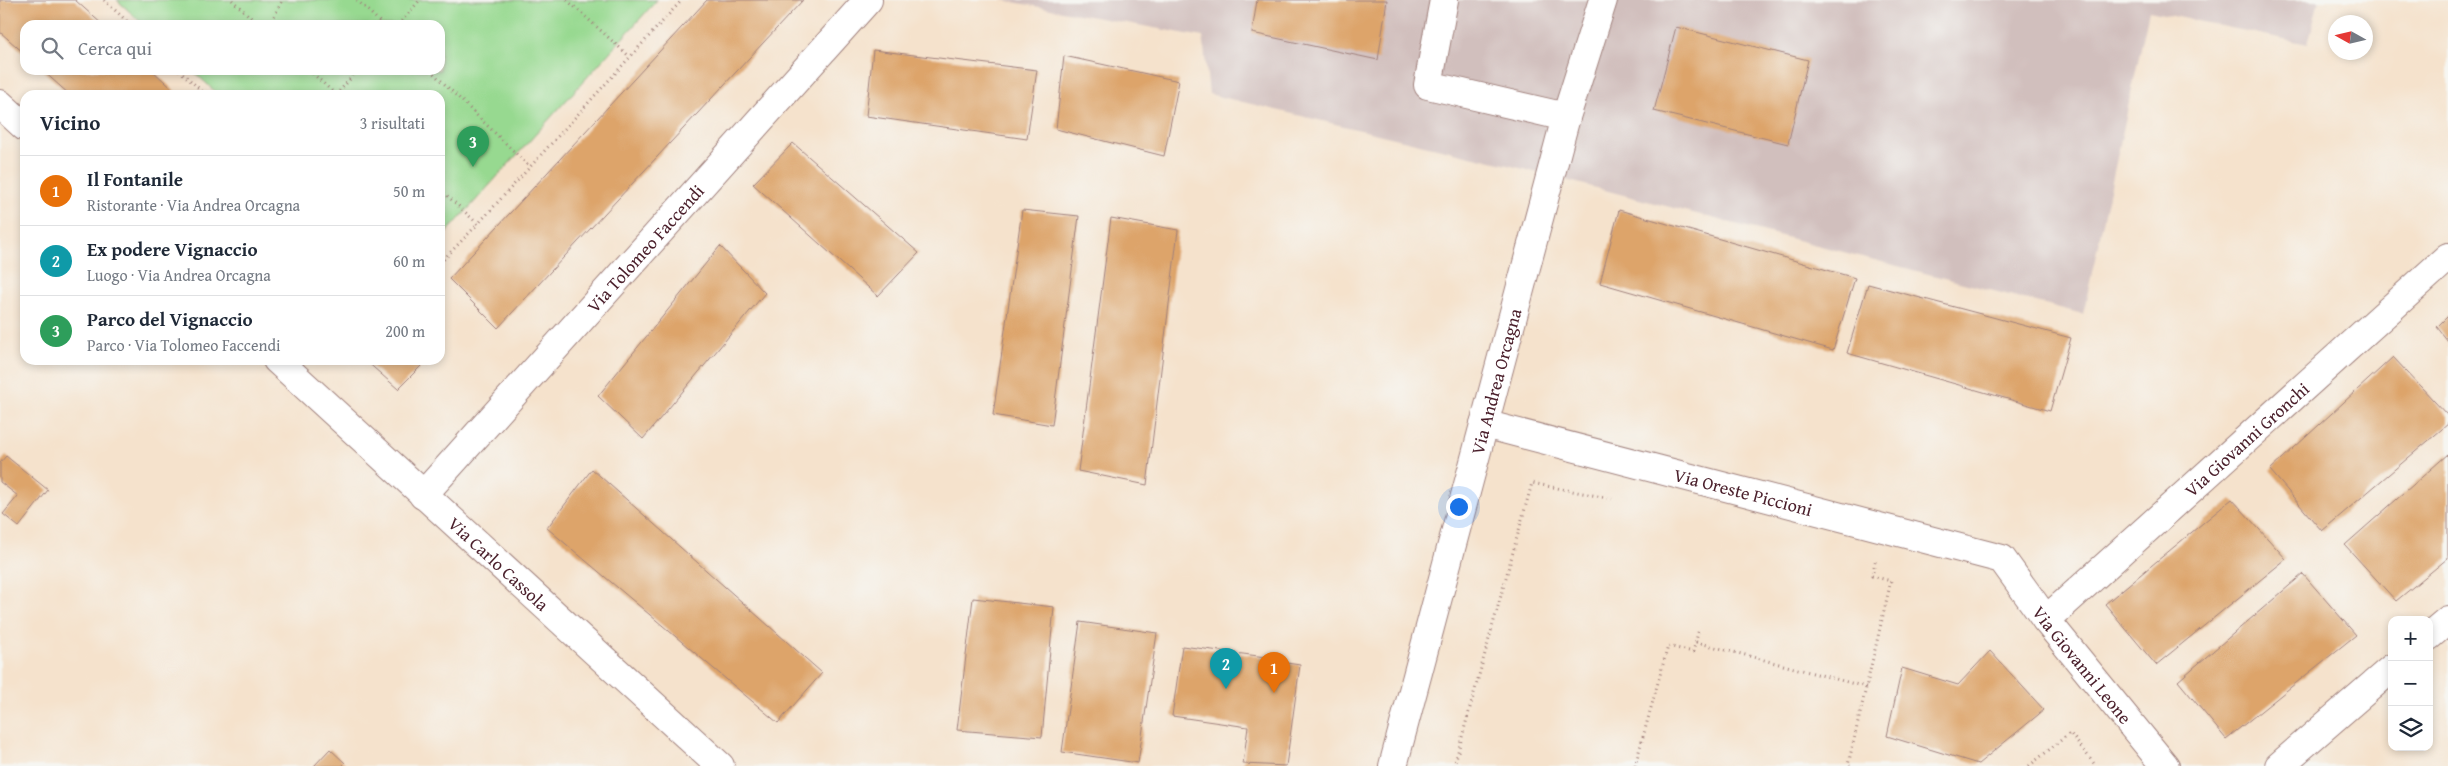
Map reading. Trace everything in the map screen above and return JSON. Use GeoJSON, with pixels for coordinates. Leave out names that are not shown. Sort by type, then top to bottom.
{"type":"FeatureCollection","features":[{"type":"Feature","properties":{"kind":"street","name":"Via Tolomeo Faccendi"},"geometry":{"type":"LineString","coordinates":[[423,495],[868,0]]}},
{"type":"Feature","properties":{"kind":"street"},"geometry":{"type":"LineString","coordinates":[[1444,0],[1428,85],[1566,117]]}},
{"type":"Feature","properties":{"kind":"street","name":"Via Andrea Orcagna"},"geometry":{"type":"LineString","coordinates":[[1393,766],[1566,117],[1603,0]]}},
{"type":"Feature","properties":{"kind":"street"},"geometry":{"type":"LineString","coordinates":[[0,104],[20,122]]}},
{"type":"Feature","properties":{"kind":"street","name":"Via Giovanni Gronchi"},"geometry":{"type":"LineString","coordinates":[[2046,620],[2448,257]]}},
{"type":"Feature","properties":{"kind":"street","name":"Via Carlo Cassola"},"geometry":{"type":"LineString","coordinates":[[282,365],[720,766]]}},
{"type":"Feature","properties":{"kind":"street","name":"Via Oreste Piccioni"},"geometry":{"type":"LineString","coordinates":[[1484,424],[2002,559]]}},
{"type":"Feature","properties":{"kind":"street","name":"Via Giovanni Leone"},"geometry":{"type":"LineString","coordinates":[[2002,559],[2046,620],[2166,766]]}},
{"type":"Feature","properties":{"kind":"street"},"geometry":{"type":"LineString","coordinates":[[2433,633],[2448,620]]}},
{"type":"Feature","properties":{"kind":"street"},"geometry":{"type":"LineString","coordinates":[[2279,766],[2388,671]]}},
{"type":"Feature","properties":{"kind":"path"},"geometry":{"type":"LineString","coordinates":[[104,0],[126,20]]}},
{"type":"Feature","properties":{"kind":"path"},"geometry":{"type":"LineString","coordinates":[[232,0],[254,20]]}},
{"type":"Feature","properties":{"kind":"path"},"geometry":{"type":"LineString","coordinates":[[272,20],[283,0]]}},
{"type":"Feature","properties":{"kind":"path"},"geometry":{"type":"LineString","coordinates":[[357,0],[378,20]]}},
{"type":"Feature","properties":{"kind":"path"},"geometry":{"type":"LineString","coordinates":[[402,20],[420,0]]}},
{"type":"Feature","properties":{"kind":"path"},"geometry":{"type":"LineString","coordinates":[[567,0],[630,57]]}},
{"type":"Feature","properties":{"kind":"path"},"geometry":{"type":"LineString","coordinates":[[445,258],[682,0]]}},
{"type":"Feature","properties":{"kind":"path"},"geometry":{"type":"LineString","coordinates":[[184,75],[201,90]]}},
{"type":"Feature","properties":{"kind":"path"},"geometry":{"type":"LineString","coordinates":[[314,75],[331,90]]}},
{"type":"Feature","properties":{"kind":"path"},"geometry":{"type":"LineString","coordinates":[[340,90],[354,75]]}},
{"type":"Feature","properties":{"kind":"path"},"geometry":{"type":"LineString","coordinates":[[435,75],[530,167]]}},
{"type":"Feature","properties":{"kind":"path"},"geometry":{"type":"LineString","coordinates":[[445,194],[478,224]]}},
{"type":"Feature","properties":{"kind":"path"},"geometry":{"type":"LineString","coordinates":[[1454,766],[1532,483],[1612,499]]}},
{"type":"Feature","properties":{"kind":"path"},"geometry":{"type":"LineString","coordinates":[[1850,766],[1848,766],[1891,581],[1872,576],[1882,528]]}},
{"type":"Feature","properties":{"kind":"path"},"geometry":{"type":"LineString","coordinates":[[1635,766],[1668,646],[1693,652],[1699,630]]}},
{"type":"Feature","properties":{"kind":"path"},"geometry":{"type":"LineString","coordinates":[[1696,642],[1866,687]]}},
{"type":"Feature","properties":{"kind":"path"},"geometry":{"type":"LineString","coordinates":[[2029,766],[2070,733],[2096,766]]}},
{"type":"Feature","properties":{"kind":"shaded area"},"geometry":{"type":"Polygon","coordinates":[[[1002,0],[2319,0],[2308,44],[2149,11],[2083,314],[1500,163],[1209,94],[1203,37],[1002,0]]]}},
{"type":"Feature","properties":{"kind":"green space"},"geometry":{"type":"Polygon","coordinates":[[[117,0],[657,0],[445,234],[445,90],[214,90],[197,75],[445,75],[445,20],[139,20],[117,0]]]}},
{"type":"Feature","properties":{"kind":"building"},"geometry":{"type":"Polygon","coordinates":[[[0,0],[75,0],[97,20],[20,20],[20,50],[0,32],[0,0]]]}},
{"type":"Feature","properties":{"kind":"building"},"geometry":{"type":"Polygon","coordinates":[[[707,0],[803,0],[498,328],[449,279],[707,0]]]}},
{"type":"Feature","properties":{"kind":"building"},"geometry":{"type":"Polygon","coordinates":[[[1257,0],[1387,0],[1378,60],[1252,33],[1257,0]]]}},
{"type":"Feature","properties":{"kind":"building"},"geometry":{"type":"Polygon","coordinates":[[[1676,27],[1808,60],[1788,144],[1654,111],[1676,27]]]}},
{"type":"Feature","properties":{"kind":"building"},"geometry":{"type":"Polygon","coordinates":[[[873,50],[1037,70],[1027,139],[866,116],[873,50]]]}},
{"type":"Feature","properties":{"kind":"building"},"geometry":{"type":"Polygon","coordinates":[[[1064,56],[1179,81],[1164,156],[1056,129],[1064,56]]]}},
{"type":"Feature","properties":{"kind":"building"},"geometry":{"type":"Polygon","coordinates":[[[48,75],[157,75],[174,90],[64,90],[48,75]]]}},
{"type":"Feature","properties":{"kind":"building"},"geometry":{"type":"Polygon","coordinates":[[[793,143],[919,253],[878,296],[753,184],[793,143]]]}},
{"type":"Feature","properties":{"kind":"building"},"geometry":{"type":"Polygon","coordinates":[[[1022,210],[1079,216],[1052,425],[993,415],[1022,210]]]}},
{"type":"Feature","properties":{"kind":"building"},"geometry":{"type":"Polygon","coordinates":[[[1619,210],[1855,278],[1833,350],[1600,283],[1619,210]]]}},
{"type":"Feature","properties":{"kind":"building"},"geometry":{"type":"Polygon","coordinates":[[[1111,218],[1178,230],[1147,485],[1078,471],[1111,218]]]}},
{"type":"Feature","properties":{"kind":"building"},"geometry":{"type":"Polygon","coordinates":[[[720,246],[765,293],[643,439],[598,396],[720,246]]]}},
{"type":"Feature","properties":{"kind":"building"},"geometry":{"type":"Polygon","coordinates":[[[1868,284],[2071,338],[2050,411],[1847,353],[1868,284]]]}},
{"type":"Feature","properties":{"kind":"building"},"geometry":{"type":"Polygon","coordinates":[[[2448,316],[2448,341],[2437,327],[2448,316]]]}},
{"type":"Feature","properties":{"kind":"building"},"geometry":{"type":"Polygon","coordinates":[[[2393,357],[2448,416],[2448,424],[2322,531],[2270,470],[2393,357]]]}},
{"type":"Feature","properties":{"kind":"building"},"geometry":{"type":"Polygon","coordinates":[[[371,365],[422,365],[398,389],[371,365]]]}},
{"type":"Feature","properties":{"kind":"building"},"geometry":{"type":"Polygon","coordinates":[[[2448,454],[2448,558],[2396,601],[2345,545],[2448,454]]]}},
{"type":"Feature","properties":{"kind":"building"},"geometry":{"type":"Polygon","coordinates":[[[6,456],[48,490],[19,527],[3,514],[18,496],[0,482],[0,463],[6,456]]]}},
{"type":"Feature","properties":{"kind":"building"},"geometry":{"type":"Polygon","coordinates":[[[592,469],[822,673],[778,723],[547,528],[592,469]]]}},
{"type":"Feature","properties":{"kind":"building"},"geometry":{"type":"Polygon","coordinates":[[[2232,499],[2286,559],[2156,665],[2105,604],[2232,499]]]}},
{"type":"Feature","properties":{"kind":"building"},"geometry":{"type":"Polygon","coordinates":[[[2303,574],[2356,635],[2226,739],[2178,681],[2303,574]]]}},
{"type":"Feature","properties":{"kind":"building"},"geometry":{"type":"Polygon","coordinates":[[[973,598],[1054,607],[1042,737],[957,730],[973,598]]]}},
{"type":"Feature","properties":{"kind":"building"},"geometry":{"type":"Polygon","coordinates":[[[1080,622],[1157,633],[1138,763],[1062,752],[1080,622]]]}},
{"type":"Feature","properties":{"kind":"building"},"geometry":{"type":"Polygon","coordinates":[[[1182,646],[1281,659],[1280,662],[1300,665],[1286,766],[1243,764],[1248,727],[1172,716],[1182,646]]]}},
{"type":"Feature","properties":{"kind":"building"},"geometry":{"type":"Polygon","coordinates":[[[1990,651],[2044,710],[1978,764],[1887,736],[1902,668],[1958,685],[1990,651]]]}},
{"type":"Feature","properties":{"kind":"building"},"geometry":{"type":"Polygon","coordinates":[[[330,749],[345,763],[342,766],[314,766],[330,749]]]}},
{"type":"Feature","properties":{"kind":"place","name":"Parco del Vignaccio"},"geometry":{"type":"Point","coordinates":[473,167]}},
{"type":"Feature","properties":{"kind":"place","name":"Ex podere Vignaccio"},"geometry":{"type":"Point","coordinates":[1226,689]}},
{"type":"Feature","properties":{"kind":"place","name":"Il Fontanile"},"geometry":{"type":"Point","coordinates":[1274,693]}}]}
